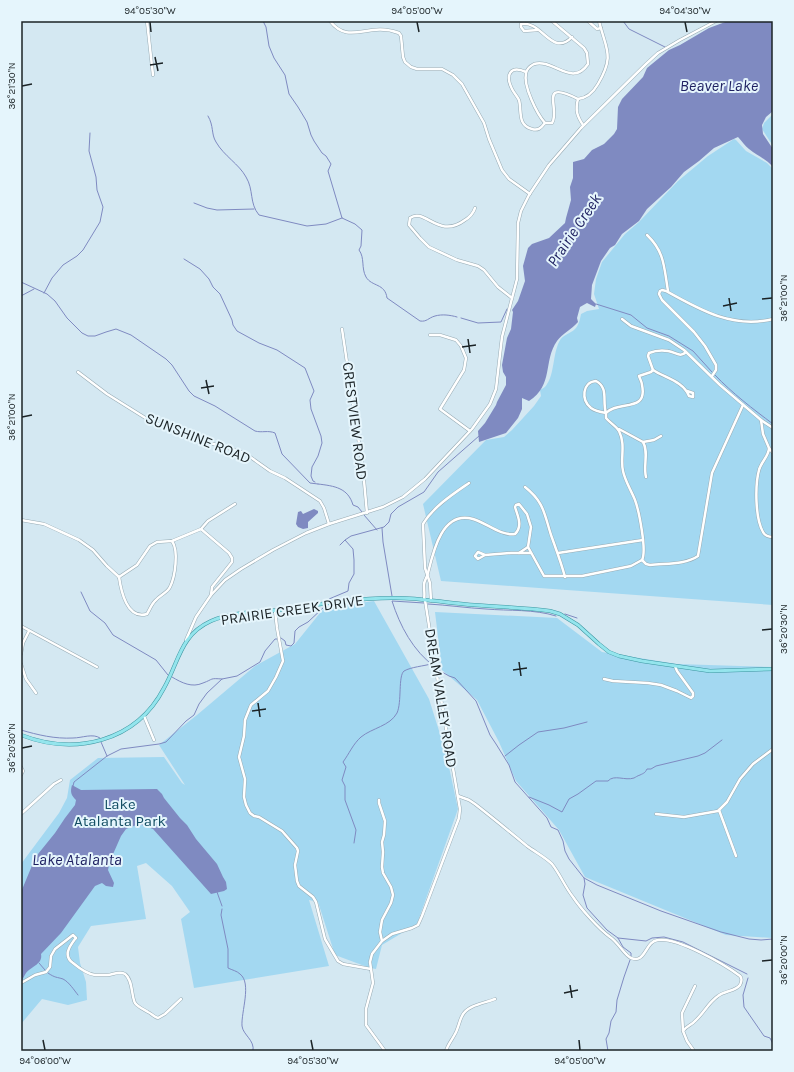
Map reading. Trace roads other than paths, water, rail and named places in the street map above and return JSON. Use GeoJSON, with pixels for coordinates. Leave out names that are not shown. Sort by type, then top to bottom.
{"type":"FeatureCollection","features":[{"type":"Feature","properties":{"kind":"main road","name":"PRAIRIE CREEK DRIVE"},"geometry":{"type":"LineString","coordinates":[[21,735],[54,744],[78,745],[112,737],[125,730],[144,716],[157,700],[186,640],[193,633],[211,621],[236,614],[379,598],[400,598],[550,611],[560,614],[578,625],[609,652],[630,659],[675,666]]}},
{"type":"Feature","properties":{"kind":"main road"},"geometry":{"type":"LineString","coordinates":[[675,666],[724,672],[773,669]]}},
{"type":"Feature","properties":{"kind":"street"},"geometry":{"type":"LineString","coordinates":[[147,21],[153,75]]}},
{"type":"Feature","properties":{"kind":"street"},"geometry":{"type":"LineString","coordinates":[[330,21],[336,28],[353,34],[375,30],[399,33],[401,36],[402,57],[411,67],[417,69],[442,69],[458,79],[484,123],[502,170],[509,178],[530,194]]}},
{"type":"Feature","properties":{"kind":"street"},"geometry":{"type":"LineString","coordinates":[[545,123],[540,117],[529,92],[525,76],[526,72],[538,62],[568,73],[575,74],[580,73],[588,64],[588,53],[584,48],[552,21]]}},
{"type":"Feature","properties":{"kind":"street"},"geometry":{"type":"LineString","coordinates":[[588,21],[597,29],[601,28]]}},
{"type":"Feature","properties":{"kind":"street"},"geometry":{"type":"LineString","coordinates":[[545,123],[552,123],[556,116],[552,99],[554,95],[558,92],[567,93],[578,99],[583,98],[590,94],[606,72],[608,50],[599,21]]}},
{"type":"Feature","properties":{"kind":"street"},"geometry":{"type":"LineString","coordinates":[[186,640],[196,617],[211,595],[225,580],[273,550],[329,524],[367,513],[393,502],[411,492],[470,431],[490,404],[496,389],[502,337],[517,279],[518,223],[521,211],[530,194],[549,165],[583,125],[658,53],[716,21]]}},
{"type":"Feature","properties":{"kind":"street"},"geometry":{"type":"LineString","coordinates":[[538,30],[524,31],[521,24],[530,24],[557,44],[568,42],[572,38]]}},
{"type":"Feature","properties":{"kind":"street"},"geometry":{"type":"LineString","coordinates":[[526,72],[518,69],[510,72],[509,75],[510,83],[519,101],[521,120],[525,126],[535,130],[540,129],[545,123]]}},
{"type":"Feature","properties":{"kind":"street"},"geometry":{"type":"LineString","coordinates":[[578,99],[576,112],[583,125]]}},
{"type":"Feature","properties":{"kind":"street"},"geometry":{"type":"LineString","coordinates":[[476,208],[470,217],[455,227],[440,226],[418,216],[410,218],[409,225],[429,247],[457,260],[478,266],[484,270],[498,287],[512,298]]}},
{"type":"Feature","properties":{"kind":"street"},"geometry":{"type":"LineString","coordinates":[[647,235],[655,244],[663,258],[668,292]]}},
{"type":"Feature","properties":{"kind":"street"},"geometry":{"type":"LineString","coordinates":[[712,376],[716,370],[716,365],[710,354],[700,339],[659,294],[659,292],[662,290],[668,292],[701,310],[724,319],[748,322],[765,321],[773,318]]}},
{"type":"Feature","properties":{"kind":"street"},"geometry":{"type":"LineString","coordinates":[[622,319],[631,326],[669,340],[686,352],[720,385],[761,420],[773,428]]}},
{"type":"Feature","properties":{"kind":"street","name":"CRESTVIEW ROAD"},"geometry":{"type":"LineString","coordinates":[[342,329],[363,470],[367,513]]}},
{"type":"Feature","properties":{"kind":"street"},"geometry":{"type":"LineString","coordinates":[[430,335],[440,335],[456,340],[461,346],[466,358],[464,370],[440,409],[470,431]]}},
{"type":"Feature","properties":{"kind":"street"},"geometry":{"type":"LineString","coordinates":[[686,352],[683,355],[679,355],[664,350],[649,353],[648,356],[653,370],[672,379],[687,391]]}},
{"type":"Feature","properties":{"kind":"street"},"geometry":{"type":"LineString","coordinates":[[606,413],[609,409],[639,402],[642,398],[642,385],[639,376],[653,370]]}},
{"type":"Feature","properties":{"kind":"street","name":"SUNSHINE ROAD"},"geometry":{"type":"LineString","coordinates":[[78,372],[107,394],[151,421],[203,441],[246,454],[270,472],[285,478],[320,501],[329,524]]}},
{"type":"Feature","properties":{"kind":"street"},"geometry":{"type":"LineString","coordinates":[[606,413],[593,410],[586,403],[584,392],[592,382],[596,381],[601,384],[604,389],[604,405],[606,413],[606,418],[617,428],[643,442],[648,442],[661,436]]}},
{"type":"Feature","properties":{"kind":"street"},"geometry":{"type":"LineString","coordinates":[[642,560],[646,564],[650,565],[693,560],[698,556],[712,473],[743,405]]}},
{"type":"Feature","properties":{"kind":"street"},"geometry":{"type":"LineString","coordinates":[[761,420],[763,434],[769,448],[773,453]]}},
{"type":"Feature","properties":{"kind":"street"},"geometry":{"type":"LineString","coordinates":[[519,553],[528,547],[544,576],[587,575],[631,566],[642,560],[645,554],[637,507],[622,470],[622,446],[617,428]]}},
{"type":"Feature","properties":{"kind":"street"},"geometry":{"type":"LineString","coordinates":[[643,442],[646,449],[644,470],[646,477]]}},
{"type":"Feature","properties":{"kind":"street"},"geometry":{"type":"LineString","coordinates":[[769,448],[769,453],[762,461],[759,470],[756,491],[758,512],[763,532],[766,536],[773,537]]}},
{"type":"Feature","properties":{"kind":"street"},"geometry":{"type":"LineString","coordinates":[[431,601],[430,583],[425,568],[423,524],[438,507],[469,482]]}},
{"type":"Feature","properties":{"kind":"street"},"geometry":{"type":"LineString","coordinates":[[525,486],[544,510],[565,576]]}},
{"type":"Feature","properties":{"kind":"street"},"geometry":{"type":"LineString","coordinates":[[119,577],[137,565],[150,546],[157,542],[172,541],[200,529],[208,521],[235,504]]}},
{"type":"Feature","properties":{"kind":"street","name":"DREAM VALLEY ROAD"},"geometry":{"type":"LineString","coordinates":[[382,941],[392,934],[418,925],[459,818],[460,809],[458,796],[425,600],[424,584],[428,577],[438,540],[442,532],[449,524],[457,519],[466,517],[474,519],[502,533],[510,535],[515,534],[519,530],[520,523],[515,507],[519,504],[527,514],[531,528],[528,547]]}},
{"type":"Feature","properties":{"kind":"street"},"geometry":{"type":"LineString","coordinates":[[21,520],[44,524],[79,540],[93,550],[119,577],[123,596],[127,605],[138,614],[143,615],[147,614],[155,600],[166,593],[170,588],[176,562],[175,546],[172,541]]}},
{"type":"Feature","properties":{"kind":"street"},"geometry":{"type":"LineString","coordinates":[[200,529],[229,553],[232,558],[232,562],[212,587],[211,595]]}},
{"type":"Feature","properties":{"kind":"street"},"geometry":{"type":"LineString","coordinates":[[558,553],[643,540]]}},
{"type":"Feature","properties":{"kind":"street"},"geometry":{"type":"LineString","coordinates":[[485,555],[531,553]]}},
{"type":"Feature","properties":{"kind":"street"},"geometry":{"type":"LineString","coordinates":[[275,610],[277,628],[283,653],[283,661],[268,691],[251,706],[245,720],[244,736],[239,757],[245,780],[244,797],[246,805],[250,813],[282,832],[297,848],[298,852],[296,865],[299,886],[316,902],[325,939],[338,961],[343,964],[371,969]]}},
{"type":"Feature","properties":{"kind":"street"},"geometry":{"type":"LineString","coordinates":[[21,626],[97,667]]}},
{"type":"Feature","properties":{"kind":"street"},"geometry":{"type":"LineString","coordinates":[[21,654],[23,643],[29,631]]}},
{"type":"Feature","properties":{"kind":"street"},"geometry":{"type":"LineString","coordinates":[[21,664],[26,679],[36,693]]}},
{"type":"Feature","properties":{"kind":"street"},"geometry":{"type":"LineString","coordinates":[[604,679],[654,684],[672,688],[691,698],[693,693],[675,666]]}},
{"type":"Feature","properties":{"kind":"street"},"geometry":{"type":"LineString","coordinates":[[144,716],[154,740]]}},
{"type":"Feature","properties":{"kind":"street"},"geometry":{"type":"LineString","coordinates":[[656,814],[684,817],[712,813],[719,810],[727,802],[740,779],[753,764],[773,749]]}},
{"type":"Feature","properties":{"kind":"street"},"geometry":{"type":"LineString","coordinates":[[21,766],[23,771],[21,776]]}},
{"type":"Feature","properties":{"kind":"street"},"geometry":{"type":"LineString","coordinates":[[21,814],[54,784],[61,780]]}},
{"type":"Feature","properties":{"kind":"street"},"geometry":{"type":"LineString","coordinates":[[458,796],[475,804],[552,864],[573,898],[603,932],[618,944],[631,959],[643,956],[652,941],[659,939],[670,941],[698,951],[742,977],[740,985],[737,988],[716,997],[694,1023],[685,1028],[683,1031]]}},
{"type":"Feature","properties":{"kind":"street"},"geometry":{"type":"LineString","coordinates":[[379,800],[379,804],[386,821],[382,842],[382,867],[383,873],[391,887],[393,895],[391,903],[382,920],[380,932],[382,941],[372,954],[370,962],[373,983],[366,1009],[366,1025],[385,1051]]}},
{"type":"Feature","properties":{"kind":"street"},"geometry":{"type":"LineString","coordinates":[[719,810],[736,856]]}},
{"type":"Feature","properties":{"kind":"street"},"geometry":{"type":"LineString","coordinates":[[21,983],[35,975],[46,972],[50,967],[51,956],[55,949],[73,935],[76,938],[68,951],[70,962],[94,975],[124,973],[130,981],[135,1003],[155,1017],[158,1018],[165,1014],[181,999]]}},
{"type":"Feature","properties":{"kind":"street"},"geometry":{"type":"LineString","coordinates":[[694,1051],[687,1041],[683,1031],[682,1013],[695,986]]}},
{"type":"Feature","properties":{"kind":"street"},"geometry":{"type":"LineString","coordinates":[[446,1051],[456,1034],[463,1014],[474,1006],[496,999]]}},
{"type":"Feature","properties":{"kind":"water","name":"Beaver Lake"},"geometry":{"type":"Polygon","coordinates":[[[728,21],[773,21],[773,111],[766,117],[762,125],[763,134],[773,149],[773,167],[748,148],[738,137],[714,148],[684,172],[671,187],[647,209],[639,221],[622,234],[615,245],[610,248],[601,261],[592,285],[591,299],[596,304],[595,307],[587,303],[580,307],[577,318],[578,322],[557,341],[550,357],[545,380],[537,395],[529,401],[522,398],[522,409],[518,418],[506,433],[479,442],[478,431],[485,423],[496,405],[506,385],[506,377],[503,372],[502,365],[507,338],[511,329],[512,310],[518,301],[525,281],[523,266],[528,248],[532,244],[549,238],[565,223],[571,200],[570,187],[573,178],[573,162],[584,159],[592,150],[604,144],[614,134],[617,129],[618,107],[622,99],[643,77],[647,68],[669,50],[709,28],[728,21]]]}},
{"type":"Feature","properties":{"kind":"water"},"geometry":{"type":"Polygon","coordinates":[[[314,509],[318,511],[318,513],[308,522],[308,528],[303,529],[298,527],[296,524],[298,512],[301,511],[303,514],[314,509]]]}},
{"type":"Feature","properties":{"kind":"water","name":"Lake Atalanta"},"geometry":{"type":"Polygon","coordinates":[[[72,785],[81,790],[157,789],[217,864],[226,882],[227,889],[211,894],[153,829],[139,824],[126,829],[121,836],[110,861],[108,870],[114,883],[113,887],[106,886],[102,883],[95,886],[61,933],[41,954],[39,963],[26,973],[21,982],[21,892],[34,859],[75,805],[76,800],[71,792],[72,785]]]}},
{"type":"Feature","properties":{"kind":"waterway"},"geometry":{"type":"LineString","coordinates":[[263,21],[266,27],[269,46],[274,58],[285,75],[289,94],[307,122],[314,141],[331,164],[328,171],[342,218],[355,224],[362,230],[361,246],[359,250],[362,256],[366,277],[381,287],[386,293],[387,298],[420,321],[440,315],[457,317]]}},
{"type":"Feature","properties":{"kind":"waterway"},"geometry":{"type":"LineString","coordinates":[[623,21],[629,29],[665,47]]}},
{"type":"Feature","properties":{"kind":"waterway"},"geometry":{"type":"LineString","coordinates":[[208,116],[211,123],[213,136],[219,147],[246,177],[254,206],[259,215],[307,226],[326,224],[342,218]]}},
{"type":"Feature","properties":{"kind":"waterway"},"geometry":{"type":"LineString","coordinates":[[44,293],[52,278],[63,265],[83,250],[100,222],[103,207],[97,190],[96,177],[89,151],[90,133]]}},
{"type":"Feature","properties":{"kind":"waterway"},"geometry":{"type":"LineString","coordinates":[[194,203],[217,210],[254,209]]}},
{"type":"Feature","properties":{"kind":"waterway"},"geometry":{"type":"LineString","coordinates":[[184,259],[200,269],[209,279],[213,287],[220,294],[237,331],[259,343],[277,350],[305,368],[314,391],[310,400],[311,409],[321,436],[322,443],[318,456],[312,467],[311,476],[315,482]]}},
{"type":"Feature","properties":{"kind":"waterway"},"geometry":{"type":"LineString","coordinates":[[21,282],[47,294],[55,301],[67,318],[82,333],[88,336],[95,336],[116,329],[131,335],[166,359],[194,396],[215,406],[255,431],[275,433],[282,454],[310,483],[318,484]]}},
{"type":"Feature","properties":{"kind":"waterway"},"geometry":{"type":"LineString","coordinates":[[21,296],[34,289]]}},
{"type":"Feature","properties":{"kind":"waterway"},"geometry":{"type":"LineString","coordinates":[[596,304],[631,315],[647,328],[669,336],[693,351],[712,372]]}},
{"type":"Feature","properties":{"kind":"waterway"},"geometry":{"type":"LineString","coordinates":[[461,318],[478,323],[501,322],[507,309]]}},
{"type":"Feature","properties":{"kind":"waterway"},"geometry":{"type":"LineString","coordinates":[[715,375],[750,407],[773,424]]}},
{"type":"Feature","properties":{"kind":"waterway","name":"Prairie Creek"},"geometry":{"type":"LineString","coordinates":[[327,602],[329,599],[348,591],[349,583],[354,574],[353,549],[345,540],[351,536],[384,527],[389,522],[391,514],[398,507],[424,492],[438,472],[479,436]]}},
{"type":"Feature","properties":{"kind":"waterway"},"geometry":{"type":"LineString","coordinates":[[318,484],[335,487],[344,491],[351,499],[353,505],[358,507],[362,512]]}},
{"type":"Feature","properties":{"kind":"waterway"},"geometry":{"type":"LineString","coordinates":[[364,515],[377,530]]}},
{"type":"Feature","properties":{"kind":"waterway"},"geometry":{"type":"LineString","coordinates":[[382,528],[392,596]]}},
{"type":"Feature","properties":{"kind":"waterway","name":"Prairie Creek"},"geometry":{"type":"LineString","coordinates":[[340,545],[345,540]]}},
{"type":"Feature","properties":{"kind":"waterway"},"geometry":{"type":"LineString","coordinates":[[81,592],[90,611],[105,623],[113,635],[156,660],[168,675]]}},
{"type":"Feature","properties":{"kind":"waterway"},"geometry":{"type":"LineString","coordinates":[[424,603],[392,601],[399,620],[408,637],[427,661],[435,667]]}},
{"type":"Feature","properties":{"kind":"waterway"},"geometry":{"type":"LineString","coordinates":[[428,604],[479,609],[530,611],[556,616]]}},
{"type":"Feature","properties":{"kind":"waterway","name":"Prairie Creek"},"geometry":{"type":"LineString","coordinates":[[281,638],[285,641],[286,645],[291,646],[294,643],[295,631],[308,622],[324,607]]}},
{"type":"Feature","properties":{"kind":"waterway"},"geometry":{"type":"LineString","coordinates":[[565,614],[577,618]]}},
{"type":"Feature","properties":{"kind":"waterway","name":"Prairie Creek"},"geometry":{"type":"LineString","coordinates":[[73,786],[74,782],[107,756],[121,749],[166,742],[186,721],[194,715],[199,704],[207,693],[222,679],[237,676],[260,662],[265,651],[275,639],[277,639]]}},
{"type":"Feature","properties":{"kind":"waterway"},"geometry":{"type":"LineString","coordinates":[[354,843],[356,830],[345,800],[345,786],[342,780],[346,767],[343,762],[353,746],[361,737],[390,721],[397,713],[401,678],[404,671],[431,664]]}},
{"type":"Feature","properties":{"kind":"waterway"},"geometry":{"type":"LineString","coordinates":[[437,669],[455,678],[476,701],[490,735],[509,765],[515,782],[547,818],[551,827],[558,830],[569,859],[584,878],[597,885],[661,911],[721,932],[749,939],[773,939]]}},
{"type":"Feature","properties":{"kind":"waterway"},"geometry":{"type":"LineString","coordinates":[[172,677],[183,683],[191,685],[213,679],[222,679]]}},
{"type":"Feature","properties":{"kind":"waterway"},"geometry":{"type":"LineString","coordinates":[[505,756],[538,732],[564,728],[587,722]]}},
{"type":"Feature","properties":{"kind":"waterway"},"geometry":{"type":"LineString","coordinates":[[21,730],[53,737],[73,738],[94,736],[100,738]]}},
{"type":"Feature","properties":{"kind":"waterway"},"geometry":{"type":"LineString","coordinates":[[529,797],[562,812],[569,799],[596,781],[608,781],[613,778],[631,779],[644,773],[647,769],[698,756],[705,753],[722,740]]}},
{"type":"Feature","properties":{"kind":"waterway"},"geometry":{"type":"LineString","coordinates":[[101,742],[107,756]]}},
{"type":"Feature","properties":{"kind":"waterway"},"geometry":{"type":"LineString","coordinates":[[584,878],[585,884],[583,895],[587,908],[607,930],[618,938],[623,947],[631,953],[631,956]]}},
{"type":"Feature","properties":{"kind":"waterway"},"geometry":{"type":"LineString","coordinates":[[217,892],[222,906]]}},
{"type":"Feature","properties":{"kind":"waterway"},"geometry":{"type":"LineString","coordinates":[[222,909],[221,915],[228,949],[228,968],[240,974],[245,984],[246,991],[242,1026],[244,1032],[251,1041],[253,1051]]}},
{"type":"Feature","properties":{"kind":"waterway"},"geometry":{"type":"LineString","coordinates":[[618,938],[646,941],[652,938],[664,937],[683,942],[747,974]]}},
{"type":"Feature","properties":{"kind":"waterway"},"geometry":{"type":"LineString","coordinates":[[608,1051],[606,1039],[609,1033],[611,1021],[616,1012],[617,1000],[630,960]]}},
{"type":"Feature","properties":{"kind":"waterway"},"geometry":{"type":"LineString","coordinates":[[39,963],[45,970]]}},
{"type":"Feature","properties":{"kind":"waterway"},"geometry":{"type":"LineString","coordinates":[[48,973],[54,977],[65,980],[78,995]]}},
{"type":"Feature","properties":{"kind":"waterway"},"geometry":{"type":"LineString","coordinates":[[748,978],[743,995],[744,1007],[764,1036],[770,1038],[773,1044]]}},
{"type":"Feature","properties":{"kind":"park label","name":"Lake Atalanta Park"},"geometry":{"type":"Point","coordinates":[120,812]}}]}
